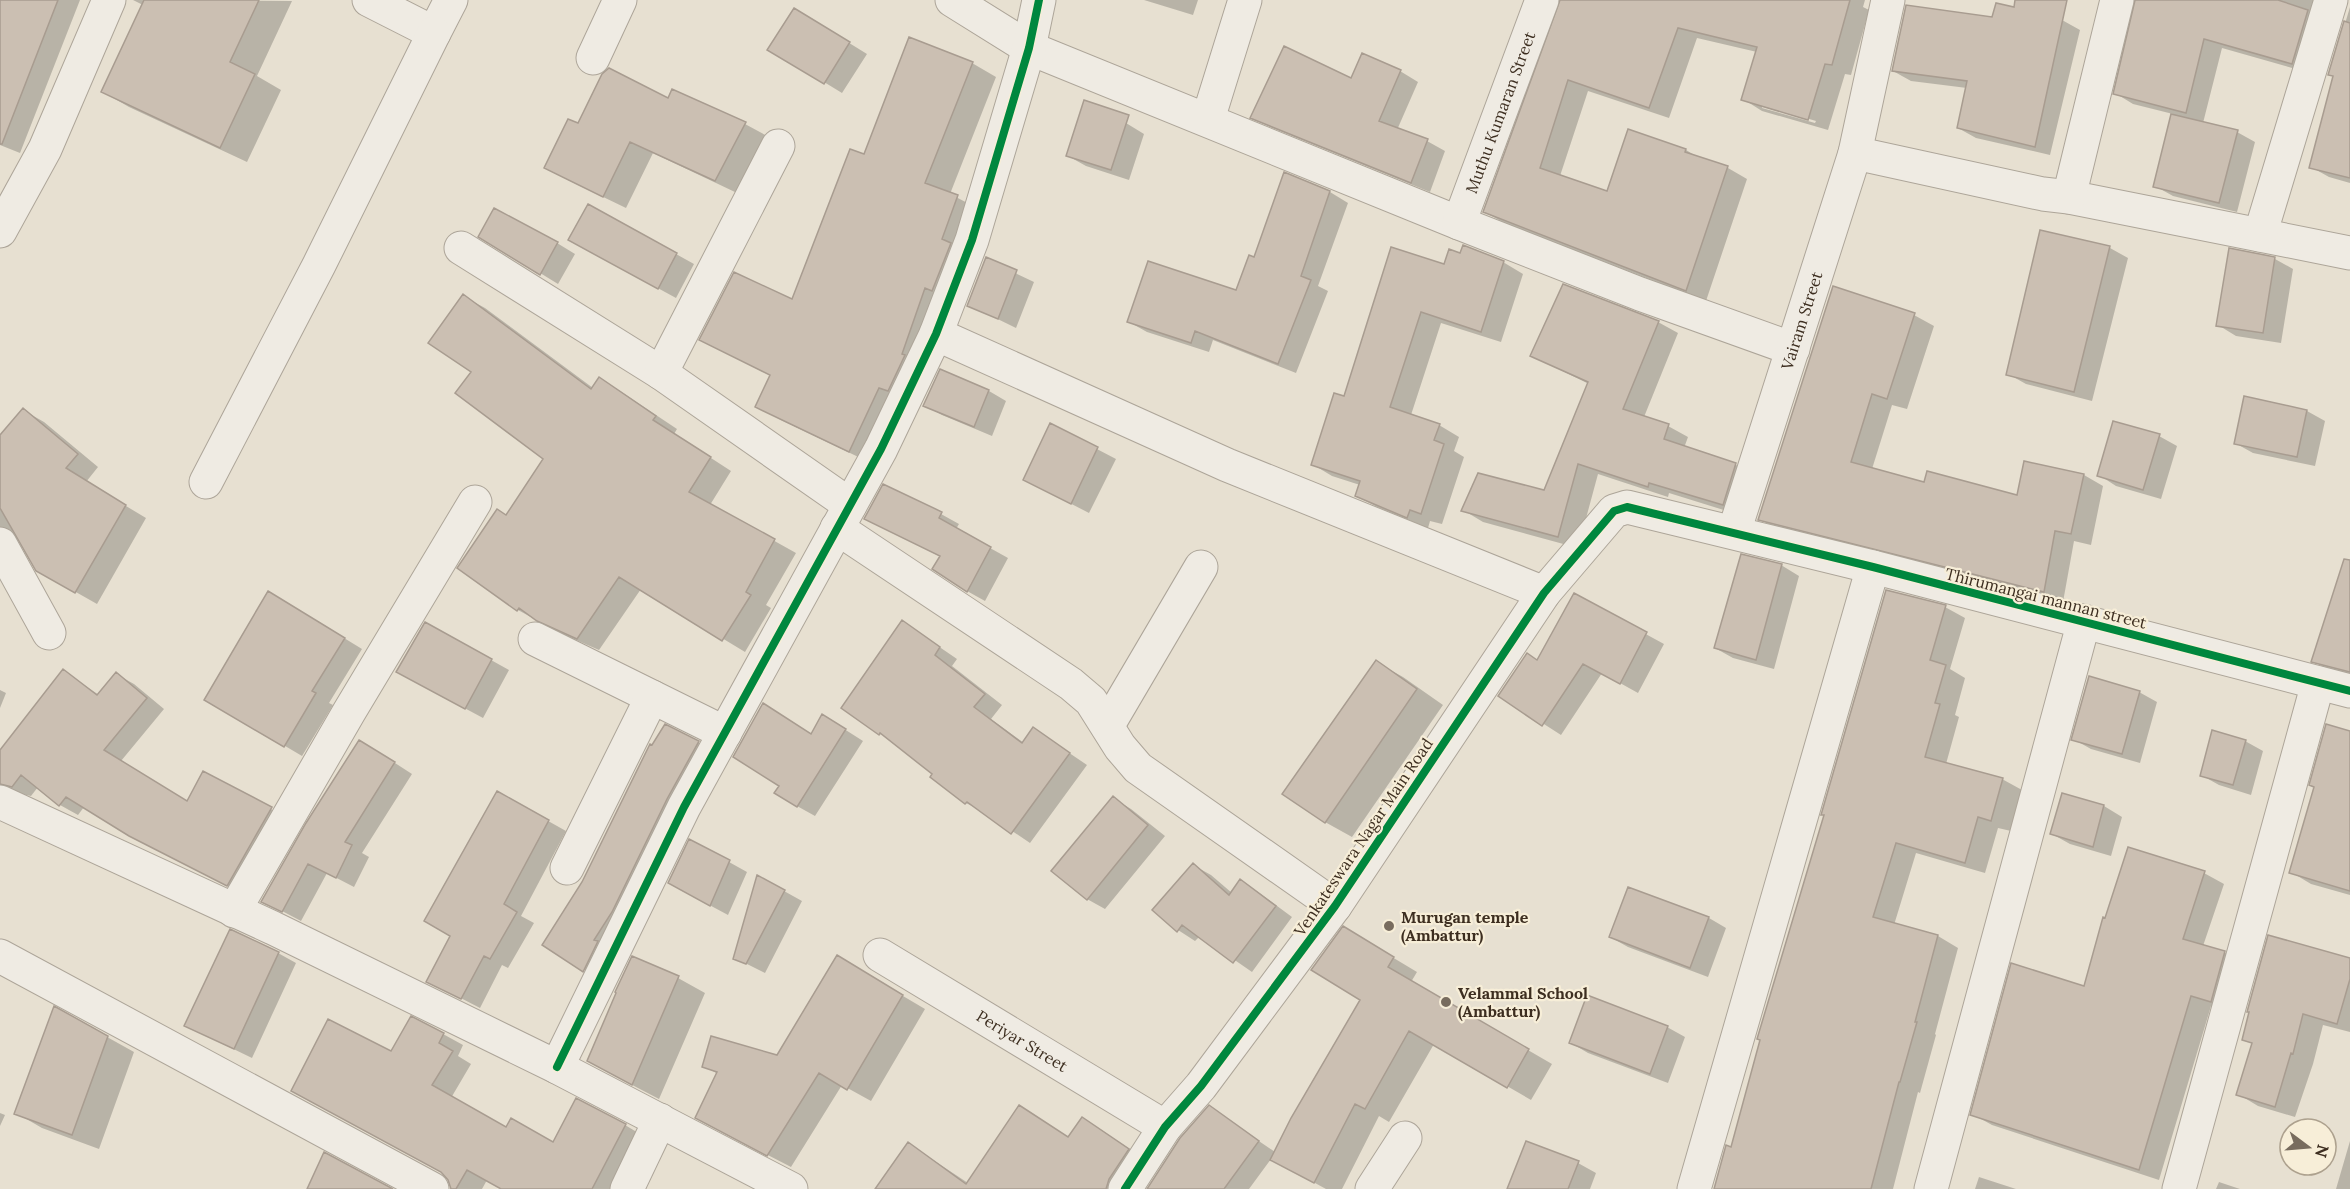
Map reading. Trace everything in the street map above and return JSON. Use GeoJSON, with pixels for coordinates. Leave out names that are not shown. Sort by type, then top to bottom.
{"type":"FeatureCollection","features":[{"type":"Feature","properties":{"kind":"street"},"geometry":{"type":"LineString","coordinates":[[0,231],[45,149],[109,0]]}},
{"type":"Feature","properties":{"kind":"street"},"geometry":{"type":"LineString","coordinates":[[369,0],[435,33]]}},
{"type":"Feature","properties":{"kind":"street"},"geometry":{"type":"LineString","coordinates":[[206,482],[320,265],[451,0]]}},
{"type":"Feature","properties":{"kind":"street"},"geometry":{"type":"LineString","coordinates":[[593,58],[620,0]]}},
{"type":"Feature","properties":{"kind":"street"},"geometry":{"type":"LineString","coordinates":[[951,0],[1029,48],[1640,294],[1793,349]]}},
{"type":"Feature","properties":{"kind":"street"},"geometry":{"type":"LineString","coordinates":[[557,1067],[684,807],[881,449],[936,334],[972,240],[1029,48],[1039,0]]}},
{"type":"Feature","properties":{"kind":"street"},"geometry":{"type":"LineString","coordinates":[[1208,119],[1245,0]]}},
{"type":"Feature","properties":{"kind":"street","name":"Muthu Kumaran Street"},"geometry":{"type":"LineString","coordinates":[[1460,223],[1542,0]]}},
{"type":"Feature","properties":{"kind":"street","name":"Vairam Street"},"geometry":{"type":"LineString","coordinates":[[1734,532],[1855,153],[1888,0]]}},
{"type":"Feature","properties":{"kind":"street"},"geometry":{"type":"LineString","coordinates":[[2069,197],[2117,0]]}},
{"type":"Feature","properties":{"kind":"street"},"geometry":{"type":"LineString","coordinates":[[2260,235],[2331,0]]}},
{"type":"Feature","properties":{"kind":"street"},"geometry":{"type":"LineString","coordinates":[[662,373],[778,146]]}},
{"type":"Feature","properties":{"kind":"street"},"geometry":{"type":"LineString","coordinates":[[1855,153],[2043,194],[2069,197],[2350,253]]}},
{"type":"Feature","properties":{"kind":"street"},"geometry":{"type":"LineString","coordinates":[[461,248],[662,373],[844,517],[1071,684],[1091,701],[1120,747],[1138,768],[1335,906]]}},
{"type":"Feature","properties":{"kind":"street"},"geometry":{"type":"LineString","coordinates":[[936,334],[1227,465],[1544,593]]}},
{"type":"Feature","properties":{"kind":"street"},"geometry":{"type":"LineString","coordinates":[[234,911],[349,712],[476,502]]}},
{"type":"Feature","properties":{"kind":"street","name":"Venkateswara Nagar Main Road"},"geometry":{"type":"LineString","coordinates":[[1125,1189],[1165,1127],[1201,1086],[1335,906],[1544,593],[1614,511],[1627,507],[1734,532]]}},
{"type":"Feature","properties":{"kind":"street","name":"Thirumangai mannan street"},"geometry":{"type":"LineString","coordinates":[[1734,532],[2350,691]]}},
{"type":"Feature","properties":{"kind":"street"},"geometry":{"type":"LineString","coordinates":[[0,544],[49,633]]}},
{"type":"Feature","properties":{"kind":"street"},"geometry":{"type":"LineString","coordinates":[[1108,725],[1201,567]]}},
{"type":"Feature","properties":{"kind":"street"},"geometry":{"type":"LineString","coordinates":[[1694,1189],[1873,567]]}},
{"type":"Feature","properties":{"kind":"street"},"geometry":{"type":"LineString","coordinates":[[1931,1189],[2084,621]]}},
{"type":"Feature","properties":{"kind":"street"},"geometry":{"type":"LineString","coordinates":[[535,639],[725,733]]}},
{"type":"Feature","properties":{"kind":"street"},"geometry":{"type":"LineString","coordinates":[[2179,1189],[2318,683]]}},
{"type":"Feature","properties":{"kind":"street"},"geometry":{"type":"LineString","coordinates":[[567,868],[652,697]]}},
{"type":"Feature","properties":{"kind":"street"},"geometry":{"type":"LineString","coordinates":[[0,802],[234,911],[557,1067],[791,1189]]}},
{"type":"Feature","properties":{"kind":"street"},"geometry":{"type":"LineString","coordinates":[[0,956],[432,1189]]}},
{"type":"Feature","properties":{"kind":"street","name":"Periyar Street"},"geometry":{"type":"LineString","coordinates":[[880,956],[1165,1127]]}},
{"type":"Feature","properties":{"kind":"street"},"geometry":{"type":"LineString","coordinates":[[627,1189],[660,1120]]}},
{"type":"Feature","properties":{"kind":"street"},"geometry":{"type":"LineString","coordinates":[[1372,1189],[1405,1138]]}},
{"type":"Feature","properties":{"kind":"building"},"geometry":{"type":"Polygon","coordinates":[[[0,0],[58,0],[2,144],[0,144],[0,0]]]}},
{"type":"Feature","properties":{"kind":"building"},"geometry":{"type":"Polygon","coordinates":[[[144,0],[259,0],[230,62],[255,74],[220,148],[101,92],[144,0]]]}},
{"type":"Feature","properties":{"kind":"building"},"geometry":{"type":"Polygon","coordinates":[[[1560,0],[1850,0],[1832,65],[1825,64],[1808,120],[1741,100],[1757,47],[1678,28],[1649,108],[1568,80],[1540,168],[1607,191],[1628,129],[1728,166],[1686,291],[1483,212],[1560,0]]]}},
{"type":"Feature","properties":{"kind":"building"},"geometry":{"type":"Polygon","coordinates":[[[2015,0],[2067,0],[2035,147],[1957,128],[1967,81],[1892,71],[1906,5],[1992,17],[1996,3],[2014,7],[2015,0]]]}},
{"type":"Feature","properties":{"kind":"building"},"geometry":{"type":"Polygon","coordinates":[[[2135,0],[2278,0],[2308,10],[2292,64],[2204,39],[2186,113],[2113,94],[2135,0]]]}},
{"type":"Feature","properties":{"kind":"building"},"geometry":{"type":"Polygon","coordinates":[[[794,8],[850,42],[824,84],[767,50],[794,8]]]}},
{"type":"Feature","properties":{"kind":"building"},"geometry":{"type":"Polygon","coordinates":[[[2344,21],[2350,23],[2350,178],[2309,168],[2333,76],[2328,75],[2344,21]]]}},
{"type":"Feature","properties":{"kind":"building"},"geometry":{"type":"Polygon","coordinates":[[[909,37],[973,62],[925,183],[958,195],[942,239],[951,243],[932,291],[925,288],[902,354],[905,355],[888,391],[879,388],[849,452],[755,407],[770,375],[699,340],[734,272],[792,299],[850,149],[864,154],[909,37]]]}},
{"type":"Feature","properties":{"kind":"building"},"geometry":{"type":"Polygon","coordinates":[[[1284,46],[1351,78],[1362,53],[1401,70],[1379,121],[1428,139],[1411,183],[1250,118],[1284,46]]]}},
{"type":"Feature","properties":{"kind":"building"},"geometry":{"type":"Polygon","coordinates":[[[609,68],[668,98],[672,89],[746,122],[715,181],[630,142],[603,197],[544,168],[568,119],[578,123],[602,74],[609,68]]]}},
{"type":"Feature","properties":{"kind":"building"},"geometry":{"type":"Polygon","coordinates":[[[1084,100],[1129,115],[1111,170],[1066,156],[1084,100]]]}},
{"type":"Feature","properties":{"kind":"building"},"geometry":{"type":"Polygon","coordinates":[[[2171,114],[2238,130],[2219,203],[2153,187],[2171,114]]]}},
{"type":"Feature","properties":{"kind":"building"},"geometry":{"type":"Polygon","coordinates":[[[1284,172],[1330,191],[1301,276],[1311,280],[1278,364],[1195,331],[1191,343],[1127,322],[1148,261],[1236,290],[1249,255],[1254,257],[1284,172]]]}},
{"type":"Feature","properties":{"kind":"building"},"geometry":{"type":"Polygon","coordinates":[[[588,204],[677,253],[658,289],[568,240],[588,204]]]}},
{"type":"Feature","properties":{"kind":"building"},"geometry":{"type":"Polygon","coordinates":[[[494,208],[558,242],[540,275],[478,237],[494,208]]]}},
{"type":"Feature","properties":{"kind":"building"},"geometry":{"type":"Polygon","coordinates":[[[2040,230],[2110,246],[2074,392],[2006,375],[2040,230]]]}},
{"type":"Feature","properties":{"kind":"building"},"geometry":{"type":"Polygon","coordinates":[[[1463,245],[1504,261],[1481,332],[1421,312],[1390,407],[1440,424],[1434,440],[1444,444],[1421,514],[1410,510],[1407,518],[1355,496],[1360,481],[1311,465],[1334,393],[1344,396],[1391,247],[1444,264],[1449,249],[1460,253],[1463,245]]]}},
{"type":"Feature","properties":{"kind":"building"},"geometry":{"type":"Polygon","coordinates":[[[2229,248],[2275,257],[2263,333],[2216,326],[2229,248]]]}},
{"type":"Feature","properties":{"kind":"building"},"geometry":{"type":"Polygon","coordinates":[[[986,257],[1017,270],[998,319],[967,306],[986,257]]]}},
{"type":"Feature","properties":{"kind":"building"},"geometry":{"type":"Polygon","coordinates":[[[1563,284],[1659,321],[1623,409],[1669,424],[1664,439],[1736,463],[1723,505],[1649,483],[1648,487],[1578,464],[1558,537],[1461,511],[1478,473],[1544,490],[1588,382],[1530,356],[1563,284]]]}},
{"type":"Feature","properties":{"kind":"building"},"geometry":{"type":"Polygon","coordinates":[[[1833,286],[1915,313],[1887,399],[1872,394],[1851,462],[1924,482],[1927,471],[2017,495],[2024,461],[2084,474],[2071,534],[2055,531],[2044,592],[1758,520],[1833,286]]]}},
{"type":"Feature","properties":{"kind":"building"},"geometry":{"type":"Polygon","coordinates":[[[463,294],[591,389],[599,377],[656,416],[653,420],[711,457],[689,492],[775,539],[746,592],[751,595],[722,641],[619,577],[577,639],[537,621],[519,608],[517,611],[457,568],[497,509],[506,515],[543,459],[455,393],[471,372],[428,343],[463,294]]]}},
{"type":"Feature","properties":{"kind":"building"},"geometry":{"type":"Polygon","coordinates":[[[940,369],[989,390],[974,427],[923,406],[940,369]]]}},
{"type":"Feature","properties":{"kind":"building"},"geometry":{"type":"Polygon","coordinates":[[[2244,396],[2307,410],[2297,457],[2234,444],[2244,396]]]}},
{"type":"Feature","properties":{"kind":"building"},"geometry":{"type":"Polygon","coordinates":[[[23,408],[78,454],[66,468],[126,505],[75,593],[36,571],[0,508],[0,435],[23,408]]]}},
{"type":"Feature","properties":{"kind":"building"},"geometry":{"type":"Polygon","coordinates":[[[2113,421],[2160,434],[2143,490],[2097,476],[2113,421]]]}},
{"type":"Feature","properties":{"kind":"building"},"geometry":{"type":"Polygon","coordinates":[[[1050,423],[1098,447],[1071,504],[1023,480],[1050,423]]]}},
{"type":"Feature","properties":{"kind":"building"},"geometry":{"type":"Polygon","coordinates":[[[883,484],[942,512],[939,518],[991,547],[967,592],[932,569],[940,556],[864,519],[883,484]]]}},
{"type":"Feature","properties":{"kind":"building"},"geometry":{"type":"Polygon","coordinates":[[[1741,554],[1782,564],[1756,660],[1714,648],[1741,554]]]}},
{"type":"Feature","properties":{"kind":"building"},"geometry":{"type":"Polygon","coordinates":[[[2344,559],[2350,560],[2350,672],[2311,662],[2344,559]]]}},
{"type":"Feature","properties":{"kind":"building"},"geometry":{"type":"Polygon","coordinates":[[[1886,590],[1946,605],[1930,660],[1946,665],[1935,703],[1940,704],[1925,757],[2003,778],[1991,821],[1978,817],[1965,863],[1896,843],[1873,917],[1938,935],[1915,1022],[1917,1022],[1871,1189],[1714,1189],[1726,1145],[1731,1147],[1760,1040],[1757,1039],[1824,815],[1821,815],[1886,590]]]}},
{"type":"Feature","properties":{"kind":"building"},"geometry":{"type":"Polygon","coordinates":[[[268,591],[345,638],[312,691],[316,693],[284,747],[204,700],[268,591]]]}},
{"type":"Feature","properties":{"kind":"building"},"geometry":{"type":"Polygon","coordinates":[[[1574,593],[1647,632],[1620,684],[1583,664],[1542,726],[1498,696],[1527,653],[1537,660],[1574,593]]]}},
{"type":"Feature","properties":{"kind":"building"},"geometry":{"type":"Polygon","coordinates":[[[902,620],[940,647],[935,655],[985,694],[974,707],[1022,743],[1033,727],[1070,753],[1011,834],[967,802],[965,804],[930,777],[932,774],[880,733],[879,735],[841,708],[902,620]]]}},
{"type":"Feature","properties":{"kind":"building"},"geometry":{"type":"Polygon","coordinates":[[[425,622],[492,659],[465,709],[396,672],[425,622]]]}},
{"type":"Feature","properties":{"kind":"building"},"geometry":{"type":"Polygon","coordinates":[[[1376,660],[1417,689],[1325,823],[1282,794],[1376,660]]]}},
{"type":"Feature","properties":{"kind":"building"},"geometry":{"type":"Polygon","coordinates":[[[63,669],[97,695],[116,672],[147,698],[104,750],[187,801],[203,771],[272,807],[227,886],[129,836],[66,797],[59,806],[21,775],[12,787],[0,784],[0,750],[63,669]]]}},
{"type":"Feature","properties":{"kind":"building"},"geometry":{"type":"Polygon","coordinates":[[[2089,676],[2140,691],[2122,754],[2071,740],[2089,676]]]}},
{"type":"Feature","properties":{"kind":"building"},"geometry":{"type":"Polygon","coordinates":[[[763,703],[811,734],[822,714],[846,729],[797,807],[774,793],[779,786],[733,757],[763,703]]]}},
{"type":"Feature","properties":{"kind":"building"},"geometry":{"type":"Polygon","coordinates":[[[665,724],[699,741],[667,799],[612,912],[594,940],[598,941],[583,972],[542,945],[582,882],[650,744],[652,745],[665,724]]]}},
{"type":"Feature","properties":{"kind":"building"},"geometry":{"type":"Polygon","coordinates":[[[2326,724],[2350,731],[2350,891],[2289,873],[2314,787],[2309,785],[2326,724]]]}},
{"type":"Feature","properties":{"kind":"building"},"geometry":{"type":"Polygon","coordinates":[[[2212,730],[2246,740],[2233,785],[2200,776],[2212,730]]]}},
{"type":"Feature","properties":{"kind":"building"},"geometry":{"type":"Polygon","coordinates":[[[359,740],[395,762],[345,842],[352,845],[336,878],[308,864],[282,912],[261,902],[306,823],[359,740]]]}},
{"type":"Feature","properties":{"kind":"building"},"geometry":{"type":"Polygon","coordinates":[[[497,791],[549,820],[504,904],[517,912],[490,959],[484,956],[461,999],[426,982],[450,936],[424,921],[497,791]]]}},
{"type":"Feature","properties":{"kind":"building"},"geometry":{"type":"Polygon","coordinates":[[[2062,793],[2104,805],[2093,847],[2050,834],[2062,793]]]}},
{"type":"Feature","properties":{"kind":"building"},"geometry":{"type":"Polygon","coordinates":[[[1113,796],[1148,825],[1087,900],[1051,871],[1113,796]]]}},
{"type":"Feature","properties":{"kind":"building"},"geometry":{"type":"Polygon","coordinates":[[[689,839],[730,860],[710,906],[668,883],[689,839]]]}},
{"type":"Feature","properties":{"kind":"building"},"geometry":{"type":"Polygon","coordinates":[[[2128,847],[2205,871],[2183,939],[2225,951],[2211,1002],[2191,996],[2139,1170],[1970,1115],[2011,963],[2084,986],[2103,917],[2105,918],[2128,847]]]}},
{"type":"Feature","properties":{"kind":"building"},"geometry":{"type":"Polygon","coordinates":[[[1193,863],[1229,895],[1240,879],[1276,906],[1233,963],[1182,925],[1177,932],[1152,910],[1193,863]]]}},
{"type":"Feature","properties":{"kind":"building"},"geometry":{"type":"Polygon","coordinates":[[[757,875],[785,890],[746,964],[733,959],[757,875]]]}},
{"type":"Feature","properties":{"kind":"building"},"geometry":{"type":"Polygon","coordinates":[[[1628,887],[1709,917],[1690,968],[1609,937],[1628,887]]]}},
{"type":"Feature","properties":{"kind":"building"},"geometry":{"type":"Polygon","coordinates":[[[1343,926],[1394,957],[1388,967],[1529,1049],[1507,1088],[1409,1031],[1365,1109],[1355,1104],[1314,1183],[1270,1160],[1291,1118],[1360,1000],[1311,970],[1343,926]]]}},
{"type":"Feature","properties":{"kind":"building"},"geometry":{"type":"Polygon","coordinates":[[[230,929],[279,952],[234,1049],[184,1026],[230,929]]]}},
{"type":"Feature","properties":{"kind":"building"},"geometry":{"type":"Polygon","coordinates":[[[2268,935],[2350,958],[2350,979],[2337,1024],[2303,1014],[2293,1054],[2291,1053],[2275,1107],[2236,1095],[2252,1043],[2242,1040],[2249,1012],[2247,1012],[2268,935]]]}},
{"type":"Feature","properties":{"kind":"building"},"geometry":{"type":"Polygon","coordinates":[[[837,955],[903,995],[847,1090],[819,1073],[767,1156],[695,1118],[717,1072],[702,1067],[711,1036],[777,1055],[837,955]]]}},
{"type":"Feature","properties":{"kind":"building"},"geometry":{"type":"Polygon","coordinates":[[[632,956],[679,976],[632,1085],[587,1061],[632,956]]]}},
{"type":"Feature","properties":{"kind":"building"},"geometry":{"type":"Polygon","coordinates":[[[1587,995],[1668,1026],[1650,1074],[1569,1043],[1587,995]]]}},
{"type":"Feature","properties":{"kind":"building"},"geometry":{"type":"Polygon","coordinates":[[[54,1006],[108,1036],[72,1135],[14,1114],[54,1006]]]}},
{"type":"Feature","properties":{"kind":"building"},"geometry":{"type":"Polygon","coordinates":[[[411,1016],[444,1033],[439,1043],[453,1051],[432,1085],[506,1127],[511,1118],[553,1142],[576,1098],[626,1124],[592,1189],[501,1189],[467,1170],[456,1189],[451,1189],[448,1180],[441,1172],[291,1091],[328,1019],[391,1051],[411,1016]]]}},
{"type":"Feature","properties":{"kind":"building"},"geometry":{"type":"Polygon","coordinates":[[[1019,1105],[1068,1137],[1082,1117],[1129,1149],[1109,1179],[1106,1189],[875,1189],[908,1142],[966,1184],[1019,1105]]]}},
{"type":"Feature","properties":{"kind":"building"},"geometry":{"type":"Polygon","coordinates":[[[1209,1105],[1259,1141],[1224,1189],[1147,1189],[1180,1138],[1209,1105]]]}},
{"type":"Feature","properties":{"kind":"building"},"geometry":{"type":"Polygon","coordinates":[[[1526,1141],[1579,1161],[1568,1189],[1507,1189],[1526,1141]]]}},
{"type":"Feature","properties":{"kind":"building"},"geometry":{"type":"Polygon","coordinates":[[[324,1152],[393,1189],[307,1189],[324,1152]]]}},
{"type":"Feature","properties":{"kind":"cycle path"},"geometry":{"type":"LineString","coordinates":[[557,1067],[684,807],[881,449],[936,334],[972,240],[1029,48],[1039,0]]}},
{"type":"Feature","properties":{"kind":"cycle path"},"geometry":{"type":"LineString","coordinates":[[1125,1189],[1165,1127],[1201,1086],[1335,906],[1544,593],[1614,511],[1627,507],[1873,567],[2350,691]]}},
{"type":"Feature","properties":{"kind":"place","name":"Murugan temple (Ambattur)"},"geometry":{"type":"Point","coordinates":[1389,926]}},
{"type":"Feature","properties":{"kind":"place","name":"Velammal School (Ambattur)"},"geometry":{"type":"Point","coordinates":[1446,1002]}}]}
